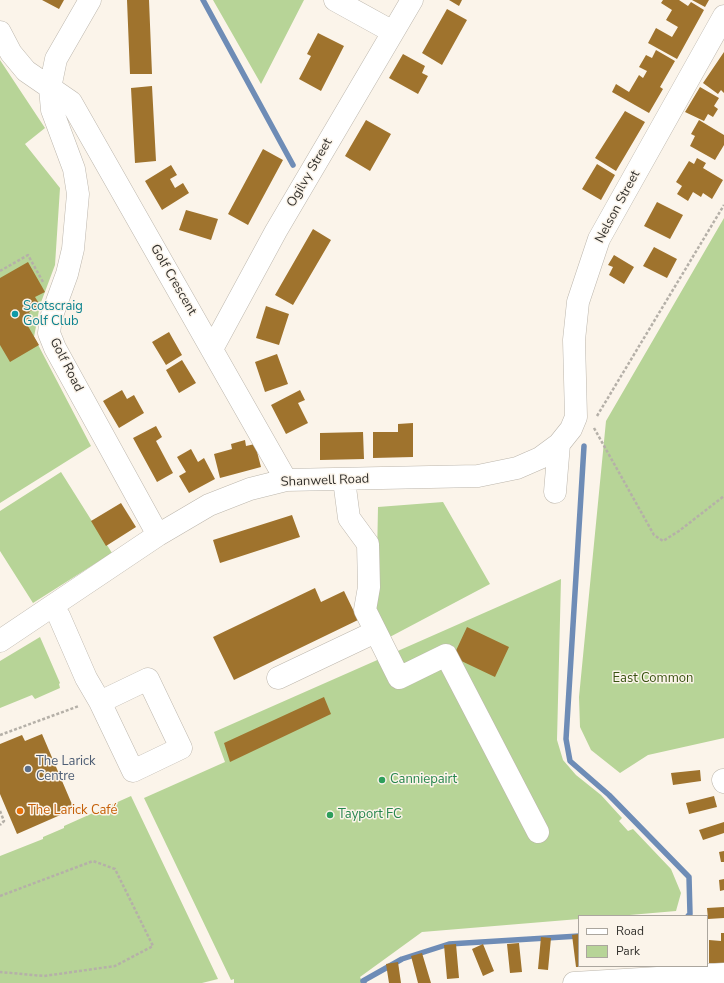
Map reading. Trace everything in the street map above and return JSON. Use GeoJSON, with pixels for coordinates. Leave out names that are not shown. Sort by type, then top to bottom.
{"type":"FeatureCollection","features":[{"type":"Feature","properties":{"kind":"street","name":"Golf Road"},"geometry":{"type":"LineString","coordinates":[[90,0],[56,59],[50,88],[52,110],[74,169],[78,194],[73,249],[51,318],[49,333],[55,348],[158,535]]}},
{"type":"Feature","properties":{"kind":"street"},"geometry":{"type":"LineString","coordinates":[[335,0],[393,32]]}},
{"type":"Feature","properties":{"kind":"street","name":"Ogilvy Street"},"geometry":{"type":"LineString","coordinates":[[212,349],[276,231],[412,0]]}},
{"type":"Feature","properties":{"kind":"street","name":"Nelson Street"},"geometry":{"type":"LineString","coordinates":[[588,421],[574,340],[578,302],[599,238],[724,16]]}},
{"type":"Feature","properties":{"kind":"street","name":"Golf Crescent"},"geometry":{"type":"LineString","coordinates":[[0,32],[11,53],[26,71],[71,102],[286,480]]}},
{"type":"Feature","properties":{"kind":"street","name":"Shanwell Road"},"geometry":{"type":"LineString","coordinates":[[0,640],[52,607],[158,535],[209,505],[250,489],[286,480],[344,480],[478,476],[517,468],[540,458],[560,444],[570,429],[588,421]]}},
{"type":"Feature","properties":{"kind":"street"},"geometry":{"type":"LineString","coordinates":[[555,492],[560,444]]}},
{"type":"Feature","properties":{"kind":"street"},"geometry":{"type":"LineString","coordinates":[[344,480],[349,518],[368,544],[369,587],[365,610],[399,678],[446,655],[538,832]]}},
{"type":"Feature","properties":{"kind":"street"},"geometry":{"type":"LineString","coordinates":[[52,607],[59,616],[86,678],[92,704]]}},
{"type":"Feature","properties":{"kind":"street"},"geometry":{"type":"LineString","coordinates":[[278,678],[376,632]]}},
{"type":"Feature","properties":{"kind":"street"},"geometry":{"type":"LineString","coordinates":[[574,983],[720,976]]}},
{"type":"Feature","properties":{"kind":"path"},"geometry":{"type":"LineString","coordinates":[[724,204],[588,421],[654,535],[663,541],[679,531],[724,496]]}},
{"type":"Feature","properties":{"kind":"path"},"geometry":{"type":"LineString","coordinates":[[0,271],[28,255],[55,306]]}},
{"type":"Feature","properties":{"kind":"path"},"geometry":{"type":"LineString","coordinates":[[0,735],[77,705],[92,704]]}},
{"type":"Feature","properties":{"kind":"path"},"geometry":{"type":"LineString","coordinates":[[0,811],[4,821],[0,825]]}},
{"type":"Feature","properties":{"kind":"path"},"geometry":{"type":"LineString","coordinates":[[0,896],[93,861],[114,869],[153,946],[115,966],[44,976],[0,972]]}},
{"type":"Feature","properties":{"kind":"green space"},"geometry":{"type":"Polygon","coordinates":[[[213,0],[304,0],[261,84],[213,0]]]}},
{"type":"Feature","properties":{"kind":"green space","name":"Scotscraig Golf Club"},"geometry":{"type":"Polygon","coordinates":[[[0,60],[45,128],[25,144],[60,188],[55,265],[40,305],[34,337],[91,446],[0,503],[0,60]]]}},
{"type":"Feature","properties":{"kind":"green space","name":"East Common"},"geometry":{"type":"Polygon","coordinates":[[[724,218],[724,738],[648,755],[620,773],[591,750],[580,727],[579,697],[606,421],[724,218]]]}},
{"type":"Feature","properties":{"kind":"green space"},"geometry":{"type":"Polygon","coordinates":[[[61,472],[112,553],[33,603],[0,551],[0,511],[61,472]]]}},
{"type":"Feature","properties":{"kind":"green space"},"geometry":{"type":"Polygon","coordinates":[[[443,502],[490,584],[386,639],[376,610],[378,507],[443,502]]]}},
{"type":"Feature","properties":{"kind":"green space","name":"Canniepairt"},"geometry":{"type":"Polygon","coordinates":[[[561,579],[557,740],[563,760],[576,775],[601,795],[622,818],[619,821],[628,831],[633,829],[671,869],[681,893],[676,911],[630,915],[578,915],[578,919],[422,932],[360,977],[363,983],[234,983],[234,979],[231,980],[144,798],[225,762],[214,732],[561,579]]]}},
{"type":"Feature","properties":{"kind":"green space"},"geometry":{"type":"Polygon","coordinates":[[[40,637],[60,683],[60,688],[35,699],[32,695],[0,708],[0,661],[40,637]]]}},
{"type":"Feature","properties":{"kind":"green space"},"geometry":{"type":"Polygon","coordinates":[[[131,796],[218,979],[202,983],[0,983],[0,856],[43,839],[43,837],[64,828],[64,826],[131,796]]]}},
{"type":"Feature","properties":{"kind":"building"},"geometry":{"type":"Polygon","coordinates":[[[42,0],[64,0],[59,9],[42,0]]]}},
{"type":"Feature","properties":{"kind":"building"},"geometry":{"type":"Polygon","coordinates":[[[127,0],[149,0],[152,74],[130,74],[127,0]]]}},
{"type":"Feature","properties":{"kind":"building"},"geometry":{"type":"Polygon","coordinates":[[[449,0],[462,0],[459,6],[449,0]]]}},
{"type":"Feature","properties":{"kind":"building"},"geometry":{"type":"Polygon","coordinates":[[[663,0],[679,0],[688,6],[691,2],[704,10],[677,59],[648,43],[656,28],[672,37],[678,27],[666,20],[672,10],[661,3],[663,0]]]}},
{"type":"Feature","properties":{"kind":"building"},"geometry":{"type":"Polygon","coordinates":[[[692,0],[709,0],[705,7],[692,0]]]}},
{"type":"Feature","properties":{"kind":"building"},"geometry":{"type":"Polygon","coordinates":[[[447,9],[467,20],[442,65],[422,53],[447,9]]]}},
{"type":"Feature","properties":{"kind":"building"},"geometry":{"type":"Polygon","coordinates":[[[318,33],[344,46],[321,91],[299,79],[311,56],[307,54],[318,33]]]}},
{"type":"Feature","properties":{"kind":"building"},"geometry":{"type":"Polygon","coordinates":[[[656,50],[675,61],[660,87],[663,89],[649,113],[612,92],[616,84],[629,92],[639,75],[643,78],[647,71],[639,67],[646,55],[652,58],[656,50]]]}},
{"type":"Feature","properties":{"kind":"building"},"geometry":{"type":"Polygon","coordinates":[[[724,52],[724,93],[721,90],[718,94],[703,83],[724,52]]]}},
{"type":"Feature","properties":{"kind":"building"},"geometry":{"type":"Polygon","coordinates":[[[403,54],[425,66],[422,73],[428,76],[418,94],[389,78],[403,54]]]}},
{"type":"Feature","properties":{"kind":"building"},"geometry":{"type":"Polygon","coordinates":[[[152,86],[156,161],[135,163],[131,88],[152,86]]]}},
{"type":"Feature","properties":{"kind":"building"},"geometry":{"type":"Polygon","coordinates":[[[700,87],[719,98],[714,106],[718,109],[713,117],[708,114],[704,121],[685,112],[700,87]]]}},
{"type":"Feature","properties":{"kind":"building"},"geometry":{"type":"Polygon","coordinates":[[[625,111],[645,122],[616,171],[595,158],[625,111]]]}},
{"type":"Feature","properties":{"kind":"building"},"geometry":{"type":"Polygon","coordinates":[[[366,120],[391,134],[370,171],[345,156],[366,120]]]}},
{"type":"Feature","properties":{"kind":"building"},"geometry":{"type":"Polygon","coordinates":[[[699,120],[724,135],[724,145],[715,160],[690,146],[695,136],[691,134],[699,120]]]}},
{"type":"Feature","properties":{"kind":"building"},"geometry":{"type":"Polygon","coordinates":[[[263,149],[283,160],[248,225],[228,214],[263,149]]]}},
{"type":"Feature","properties":{"kind":"building"},"geometry":{"type":"Polygon","coordinates":[[[697,158],[706,163],[703,168],[723,180],[712,199],[703,193],[701,197],[693,192],[688,201],[677,194],[682,186],[676,182],[689,161],[694,164],[697,158]]]}},
{"type":"Feature","properties":{"kind":"building"},"geometry":{"type":"Polygon","coordinates":[[[597,164],[615,175],[601,200],[582,189],[597,164]]]}},
{"type":"Feature","properties":{"kind":"building"},"geometry":{"type":"Polygon","coordinates":[[[171,165],[177,175],[170,179],[175,188],[183,183],[189,193],[162,210],[145,181],[171,165]]]}},
{"type":"Feature","properties":{"kind":"building"},"geometry":{"type":"Polygon","coordinates":[[[657,202],[683,215],[670,239],[644,226],[657,202]]]}},
{"type":"Feature","properties":{"kind":"building"},"geometry":{"type":"Polygon","coordinates":[[[186,210],[218,219],[211,240],[179,230],[186,210]]]}},
{"type":"Feature","properties":{"kind":"building"},"geometry":{"type":"Polygon","coordinates":[[[313,229],[331,240],[293,305],[275,295],[313,229]]]}},
{"type":"Feature","properties":{"kind":"building"},"geometry":{"type":"Polygon","coordinates":[[[654,247],[677,259],[667,278],[643,266],[654,247]]]}},
{"type":"Feature","properties":{"kind":"building"},"geometry":{"type":"Polygon","coordinates":[[[614,255],[634,267],[624,284],[609,275],[613,267],[608,265],[614,255]]]}},
{"type":"Feature","properties":{"kind":"building","name":"Scotscraig Golf Club"},"geometry":{"type":"Polygon","coordinates":[[[28,262],[45,292],[35,297],[40,305],[29,312],[32,317],[25,321],[39,345],[10,362],[0,345],[0,278],[28,262]]]}},
{"type":"Feature","properties":{"kind":"building"},"geometry":{"type":"Polygon","coordinates":[[[266,306],[289,314],[279,345],[256,338],[266,306]]]}},
{"type":"Feature","properties":{"kind":"building"},"geometry":{"type":"Polygon","coordinates":[[[169,332],[182,355],[166,365],[152,342],[169,332]]]}},
{"type":"Feature","properties":{"kind":"building"},"geometry":{"type":"Polygon","coordinates":[[[277,354],[288,384],[265,392],[255,362],[277,354]]]}},
{"type":"Feature","properties":{"kind":"building"},"geometry":{"type":"Polygon","coordinates":[[[182,360],[196,383],[179,393],[166,370],[182,360]]]}},
{"type":"Feature","properties":{"kind":"building"},"geometry":{"type":"Polygon","coordinates":[[[122,390],[127,399],[134,395],[144,413],[119,428],[103,401],[122,390]]]}},
{"type":"Feature","properties":{"kind":"building"},"geometry":{"type":"Polygon","coordinates":[[[300,390],[305,400],[298,403],[308,423],[286,434],[271,405],[300,390]]]}},
{"type":"Feature","properties":{"kind":"building"},"geometry":{"type":"Polygon","coordinates":[[[413,423],[413,457],[373,458],[373,432],[398,432],[398,424],[413,423]]]}},
{"type":"Feature","properties":{"kind":"building"},"geometry":{"type":"Polygon","coordinates":[[[156,426],[162,437],[156,441],[173,473],[157,482],[133,438],[156,426]]]}},
{"type":"Feature","properties":{"kind":"building"},"geometry":{"type":"Polygon","coordinates":[[[363,432],[364,459],[320,460],[320,433],[363,432]]]}},
{"type":"Feature","properties":{"kind":"building"},"geometry":{"type":"Polygon","coordinates":[[[245,440],[246,446],[255,444],[261,467],[220,478],[214,454],[232,449],[231,444],[245,440]]]}},
{"type":"Feature","properties":{"kind":"building"},"geometry":{"type":"Polygon","coordinates":[[[191,449],[198,462],[204,458],[215,479],[189,493],[179,476],[186,472],[177,457],[191,449]]]}},
{"type":"Feature","properties":{"kind":"building"},"geometry":{"type":"Polygon","coordinates":[[[121,503],[136,527],[106,546],[91,521],[121,503]]]}},
{"type":"Feature","properties":{"kind":"building"},"geometry":{"type":"Polygon","coordinates":[[[292,515],[300,537],[220,563],[213,540],[292,515]]]}},
{"type":"Feature","properties":{"kind":"building"},"geometry":{"type":"Polygon","coordinates":[[[315,588],[321,602],[344,591],[358,620],[234,680],[213,637],[315,588]]]}},
{"type":"Feature","properties":{"kind":"building"},"geometry":{"type":"Polygon","coordinates":[[[467,627],[509,647],[495,677],[453,657],[467,627]]]}},
{"type":"Feature","properties":{"kind":"building"},"geometry":{"type":"Polygon","coordinates":[[[324,697],[331,714],[230,762],[224,743],[324,697]]]}},
{"type":"Feature","properties":{"kind":"building","name":"The Larick Centre"},"geometry":{"type":"Polygon","coordinates":[[[42,734],[74,809],[17,834],[0,794],[0,744],[22,735],[25,741],[42,734]]]}},
{"type":"Feature","properties":{"kind":"building"},"geometry":{"type":"Polygon","coordinates":[[[700,770],[701,781],[673,785],[671,773],[700,770]]]}},
{"type":"Feature","properties":{"kind":"building"},"geometry":{"type":"Polygon","coordinates":[[[714,796],[717,807],[689,814],[686,803],[714,796]]]}},
{"type":"Feature","properties":{"kind":"building"},"geometry":{"type":"Polygon","coordinates":[[[724,822],[724,833],[703,840],[699,830],[724,822]]]}},
{"type":"Feature","properties":{"kind":"building"},"geometry":{"type":"Polygon","coordinates":[[[724,851],[724,862],[721,862],[719,852],[724,851]]]}},
{"type":"Feature","properties":{"kind":"building"},"geometry":{"type":"Polygon","coordinates":[[[724,879],[724,890],[720,891],[719,880],[724,879]]]}},
{"type":"Feature","properties":{"kind":"building"},"geometry":{"type":"Polygon","coordinates":[[[724,907],[724,918],[708,919],[707,908],[724,907]]]}},
{"type":"Feature","properties":{"kind":"building"},"geometry":{"type":"Polygon","coordinates":[[[721,933],[724,933],[724,963],[709,963],[709,940],[721,941],[721,933]]]}},
{"type":"Feature","properties":{"kind":"building"},"geometry":{"type":"Polygon","coordinates":[[[578,934],[578,967],[576,967],[572,935],[578,934]]]}},
{"type":"Feature","properties":{"kind":"building"},"geometry":{"type":"Polygon","coordinates":[[[541,937],[551,938],[548,970],[538,969],[541,937]]]}},
{"type":"Feature","properties":{"kind":"building"},"geometry":{"type":"Polygon","coordinates":[[[519,943],[522,972],[510,973],[507,944],[519,943]]]}},
{"type":"Feature","properties":{"kind":"building"},"geometry":{"type":"Polygon","coordinates":[[[456,944],[459,978],[447,979],[444,945],[456,944]]]}},
{"type":"Feature","properties":{"kind":"building"},"geometry":{"type":"Polygon","coordinates":[[[483,944],[494,971],[483,976],[472,949],[483,944]]]}},
{"type":"Feature","properties":{"kind":"building"},"geometry":{"type":"Polygon","coordinates":[[[422,953],[431,983],[418,983],[411,956],[422,953]]]}},
{"type":"Feature","properties":{"kind":"building"},"geometry":{"type":"Polygon","coordinates":[[[398,962],[401,983],[389,983],[386,964],[398,962]]]}},
{"type":"Feature","properties":{"kind":"waterway"},"geometry":{"type":"LineString","coordinates":[[203,0],[293,165]]}},
{"type":"Feature","properties":{"kind":"waterway"},"geometry":{"type":"LineString","coordinates":[[584,446],[566,739],[570,761],[609,795],[689,877],[689,915]]}},
{"type":"Feature","properties":{"kind":"waterway"},"geometry":{"type":"LineString","coordinates":[[364,983],[363,981],[402,959],[449,944],[578,936]]}},
{"type":"Feature","properties":{"kind":"place","name":"Scotscraig Golf Club"},"geometry":{"type":"Point","coordinates":[15,314]}},
{"type":"Feature","properties":{"kind":"place","name":"The Larick Centre"},"geometry":{"type":"Point","coordinates":[28,769]}},
{"type":"Feature","properties":{"kind":"place","name":"Canniepairt"},"geometry":{"type":"Point","coordinates":[382,780]}},
{"type":"Feature","properties":{"kind":"place","name":"The Larick Café"},"geometry":{"type":"Point","coordinates":[20,811]}},
{"type":"Feature","properties":{"kind":"place","name":"Tayport FC"},"geometry":{"type":"Point","coordinates":[330,815]}}]}
